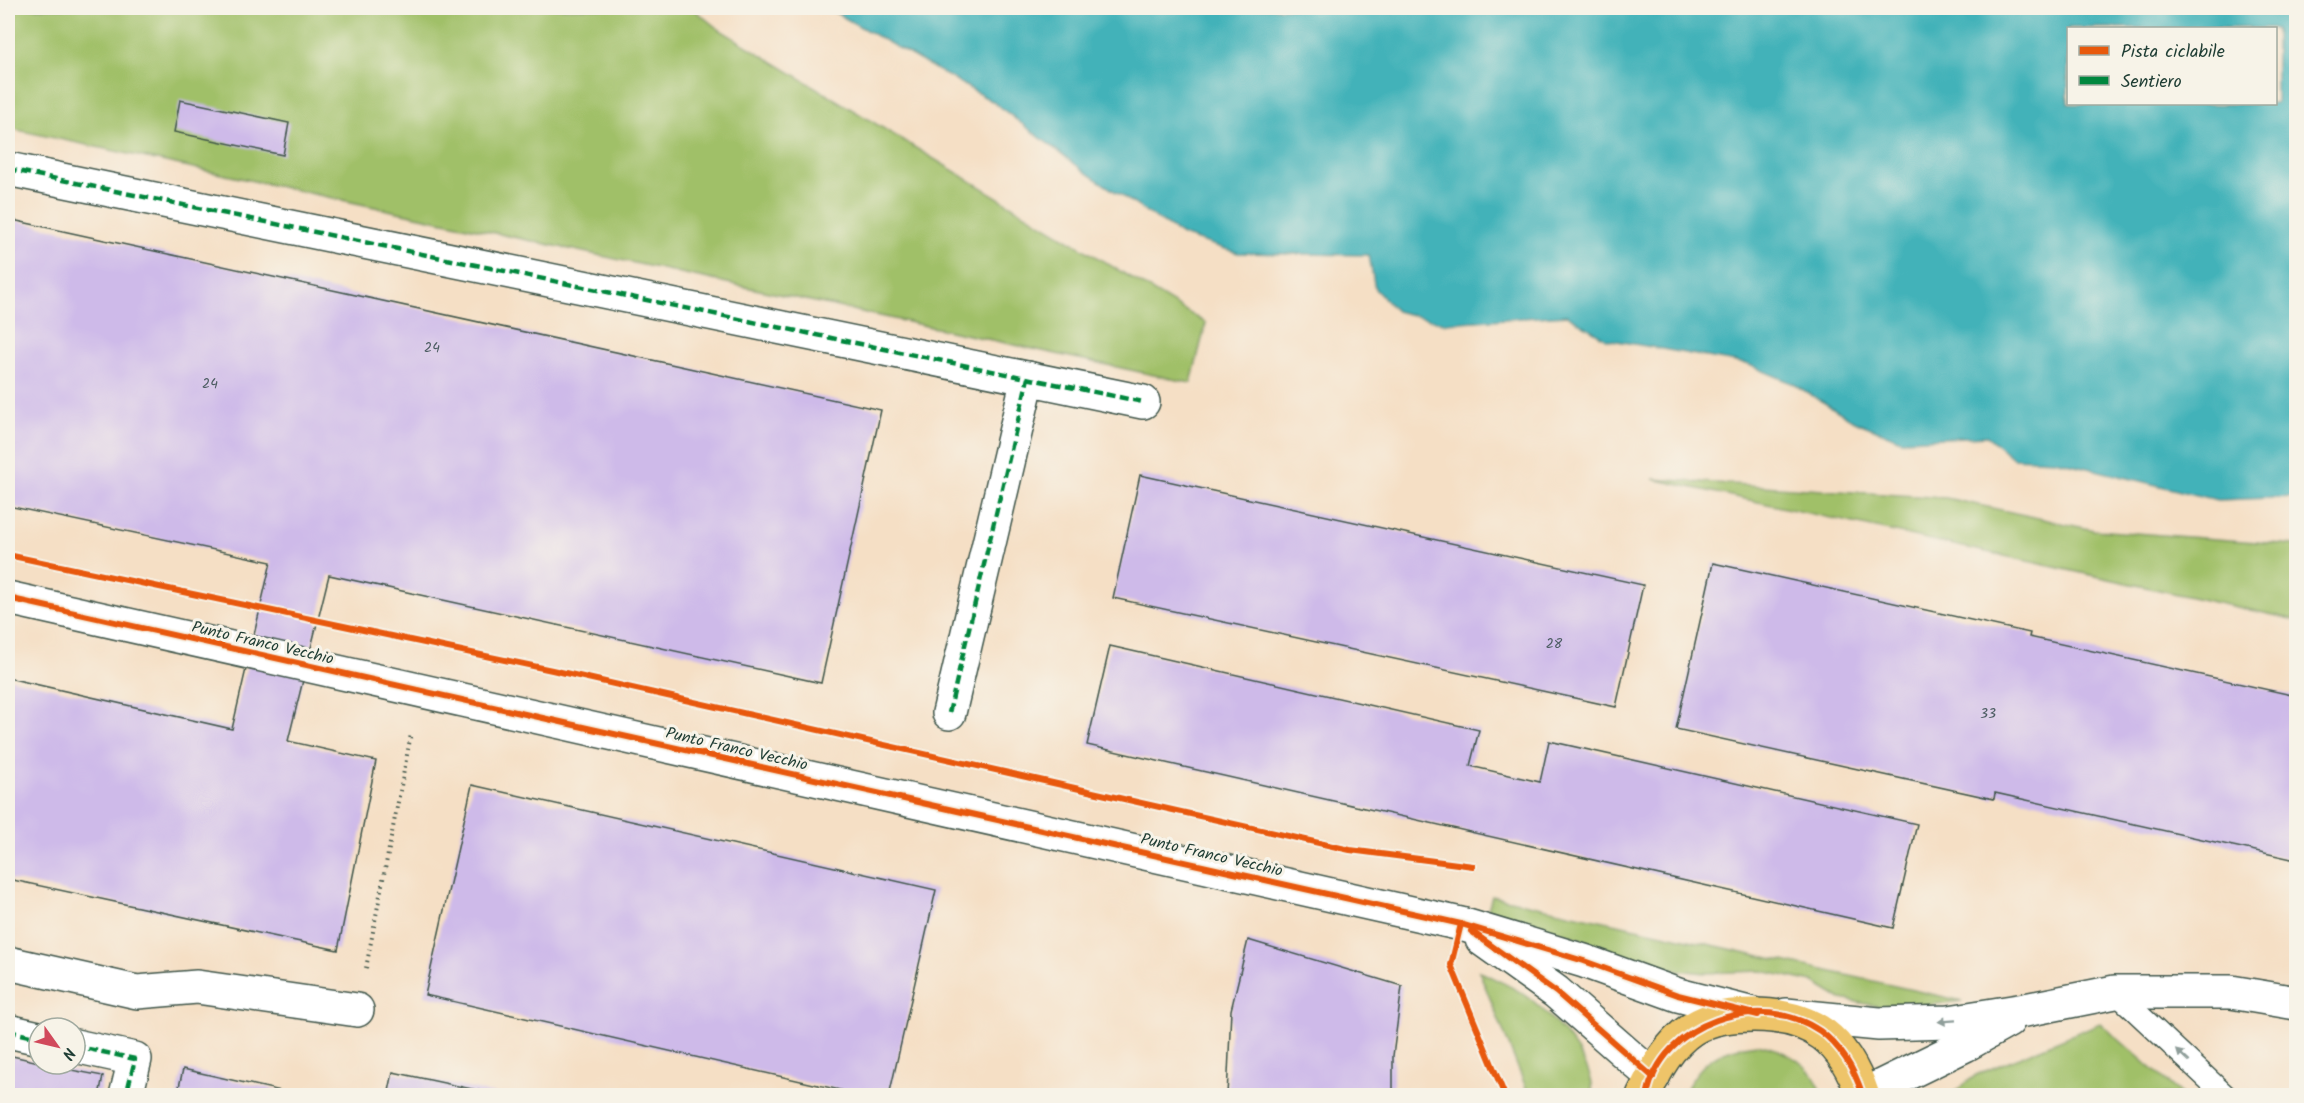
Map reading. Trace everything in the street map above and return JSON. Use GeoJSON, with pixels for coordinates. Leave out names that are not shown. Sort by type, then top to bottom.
{"type":"FeatureCollection","features":[{"type":"Feature","properties":{"kind":"main road"},"geometry":{"type":"LineString","coordinates":[[1648,1087],[1664,1056],[1692,1029],[1727,1015],[1770,1015],[1810,1026],[1836,1044],[1855,1072],[1863,1095]]}},
{"type":"Feature","properties":{"kind":"street"},"geometry":{"type":"LineString","coordinates":[[8,169],[1143,402]]}},
{"type":"Feature","properties":{"kind":"street"},"geometry":{"type":"LineString","coordinates":[[949,712],[1028,378]]}},
{"type":"Feature","properties":{"kind":"street","name":"Punto Franco Vecchio"},"geometry":{"type":"LineString","coordinates":[[8,598],[1461,924],[1584,960],[1678,995],[1770,1015],[1879,1024],[1949,1022],[2115,992],[2231,992],[2296,1003]]}},
{"type":"Feature","properties":{"kind":"street","name":"Punto Franco Vecchio"},"geometry":{"type":"LineString","coordinates":[[1461,924],[1556,992],[1648,1087]]}},
{"type":"Feature","properties":{"kind":"street"},"geometry":{"type":"LineString","coordinates":[[8,963],[136,992],[197,987],[357,1010]]}},
{"type":"Feature","properties":{"kind":"street"},"geometry":{"type":"LineString","coordinates":[[1863,1095],[1965,1045],[2025,1010]]}},
{"type":"Feature","properties":{"kind":"street"},"geometry":{"type":"LineString","coordinates":[[8,1031],[27,1035]]}},
{"type":"Feature","properties":{"kind":"street"},"geometry":{"type":"LineString","coordinates":[[87,1049],[135,1059],[126,1095]]}},
{"type":"Feature","properties":{"kind":"lane"},"geometry":{"type":"LineString","coordinates":[[2115,992],[2226,1095]]}},
{"type":"Feature","properties":{"kind":"path"},"geometry":{"type":"LineString","coordinates":[[357,1010],[411,734]]}},
{"type":"Feature","properties":{"kind":"path"},"geometry":{"type":"LineString","coordinates":[[1451,965],[1505,1095]]}},
{"type":"Feature","properties":{"kind":"green space"},"geometry":{"type":"Polygon","coordinates":[[[8,8],[692,8],[717,28],[1206,323],[1191,383],[8,128],[8,8]]]}},
{"type":"Feature","properties":{"kind":"green space"},"geometry":{"type":"Polygon","coordinates":[[[1653,479],[1946,498],[2094,530],[2296,545],[2296,620],[1653,479]]]}},
{"type":"Feature","properties":{"kind":"green space"},"geometry":{"type":"Polygon","coordinates":[[[1492,896],[1962,1001],[1892,1009],[1841,999],[1813,982],[1762,971],[1705,973],[1650,967],[1573,936],[1488,909],[1492,896]]]}},
{"type":"Feature","properties":{"kind":"green space"},"geometry":{"type":"Polygon","coordinates":[[[1479,971],[1532,1000],[1562,1030],[1588,1070],[1592,1083],[1592,1095],[1529,1095],[1479,971]]]}},
{"type":"Feature","properties":{"kind":"green space"},"geometry":{"type":"Polygon","coordinates":[[[2100,1023],[2182,1095],[1951,1095],[1976,1075],[2100,1023]]]}},
{"type":"Feature","properties":{"kind":"green space"},"geometry":{"type":"Polygon","coordinates":[[[1757,1044],[1798,1060],[1813,1075],[1823,1095],[1683,1095],[1697,1073],[1712,1058],[1732,1049],[1757,1044]]]}},
{"type":"Feature","properties":{"kind":"water"},"geometry":{"type":"Polygon","coordinates":[[[827,8],[2296,8],[2296,497],[2217,500],[2055,460],[2013,458],[1987,436],[1901,440],[1854,421],[1792,383],[1747,364],[1606,339],[1567,315],[1445,323],[1396,311],[1375,289],[1369,255],[1238,253],[1182,235],[1088,174],[992,101],[827,8]]]}},
{"type":"Feature","properties":{"kind":"building"},"geometry":{"type":"Polygon","coordinates":[[[180,100],[289,123],[283,155],[174,132],[180,100]]]}},
{"type":"Feature","properties":{"kind":"building"},"geometry":{"type":"Polygon","coordinates":[[[8,219],[881,410],[821,683],[329,575],[288,741],[376,761],[338,950],[8,879],[8,678],[232,729],[271,562],[8,506],[8,219]]]}},
{"type":"Feature","properties":{"kind":"building"},"geometry":{"type":"Polygon","coordinates":[[[1140,475],[1643,585],[1616,707],[1113,598],[1140,475]]]}},
{"type":"Feature","properties":{"kind":"building"},"geometry":{"type":"Polygon","coordinates":[[[1713,563],[2030,633],[2029,637],[2296,696],[2296,860],[1995,793],[1994,799],[1676,729],[1713,563]]]}},
{"type":"Feature","properties":{"kind":"building"},"geometry":{"type":"Polygon","coordinates":[[[1110,646],[1479,730],[1470,766],[1540,782],[1549,741],[1917,824],[1893,928],[1087,745],[1110,646]]]}},
{"type":"Feature","properties":{"kind":"building"},"geometry":{"type":"Polygon","coordinates":[[[472,785],[936,890],[889,1096],[866,1096],[425,995],[472,785]]]}},
{"type":"Feature","properties":{"kind":"building"},"geometry":{"type":"Polygon","coordinates":[[[1248,940],[1402,986],[1393,1056],[1393,1096],[1227,1096],[1231,1010],[1248,940]]]}},
{"type":"Feature","properties":{"kind":"building"},"geometry":{"type":"Polygon","coordinates":[[[8,1055],[27,1059],[27,1076],[87,1076],[87,1073],[103,1076],[99,1096],[8,1096],[8,1055]]]}},
{"type":"Feature","properties":{"kind":"building"},"geometry":{"type":"Polygon","coordinates":[[[183,1069],[299,1095],[299,1096],[177,1096],[183,1069]]]}},
{"type":"Feature","properties":{"kind":"building"},"geometry":{"type":"Polygon","coordinates":[[[393,1072],[500,1095],[500,1096],[388,1096],[393,1072]]]}},
{"type":"Feature","properties":{"kind":"marked path"},"geometry":{"type":"LineString","coordinates":[[8,169],[1143,402]]}},
{"type":"Feature","properties":{"kind":"marked path"},"geometry":{"type":"LineString","coordinates":[[949,713],[1028,378]]}},
{"type":"Feature","properties":{"kind":"marked path"},"geometry":{"type":"LineString","coordinates":[[8,1031],[27,1035]]}},
{"type":"Feature","properties":{"kind":"marked path"},"geometry":{"type":"LineString","coordinates":[[87,1049],[135,1059],[126,1096]]}},
{"type":"Feature","properties":{"kind":"cycle path"},"geometry":{"type":"LineString","coordinates":[[8,555],[552,670],[1350,850],[1473,866]]}},
{"type":"Feature","properties":{"kind":"cycle path"},"geometry":{"type":"LineString","coordinates":[[8,598],[1461,924],[1584,961],[1678,995],[1758,1015]]}},
{"type":"Feature","properties":{"kind":"cycle path"},"geometry":{"type":"LineString","coordinates":[[1461,924],[1451,965],[1505,1096]]}},
{"type":"Feature","properties":{"kind":"cycle path"},"geometry":{"type":"LineString","coordinates":[[1471,931],[1556,992],[1653,1077]]}},
{"type":"Feature","properties":{"kind":"cycle path"},"geometry":{"type":"LineString","coordinates":[[1647,1096],[1656,1070],[1672,1048],[1692,1032],[1717,1020],[1743,1014],[1770,1013],[1796,1019],[1828,1037],[1847,1060],[1863,1096]]}}]}
